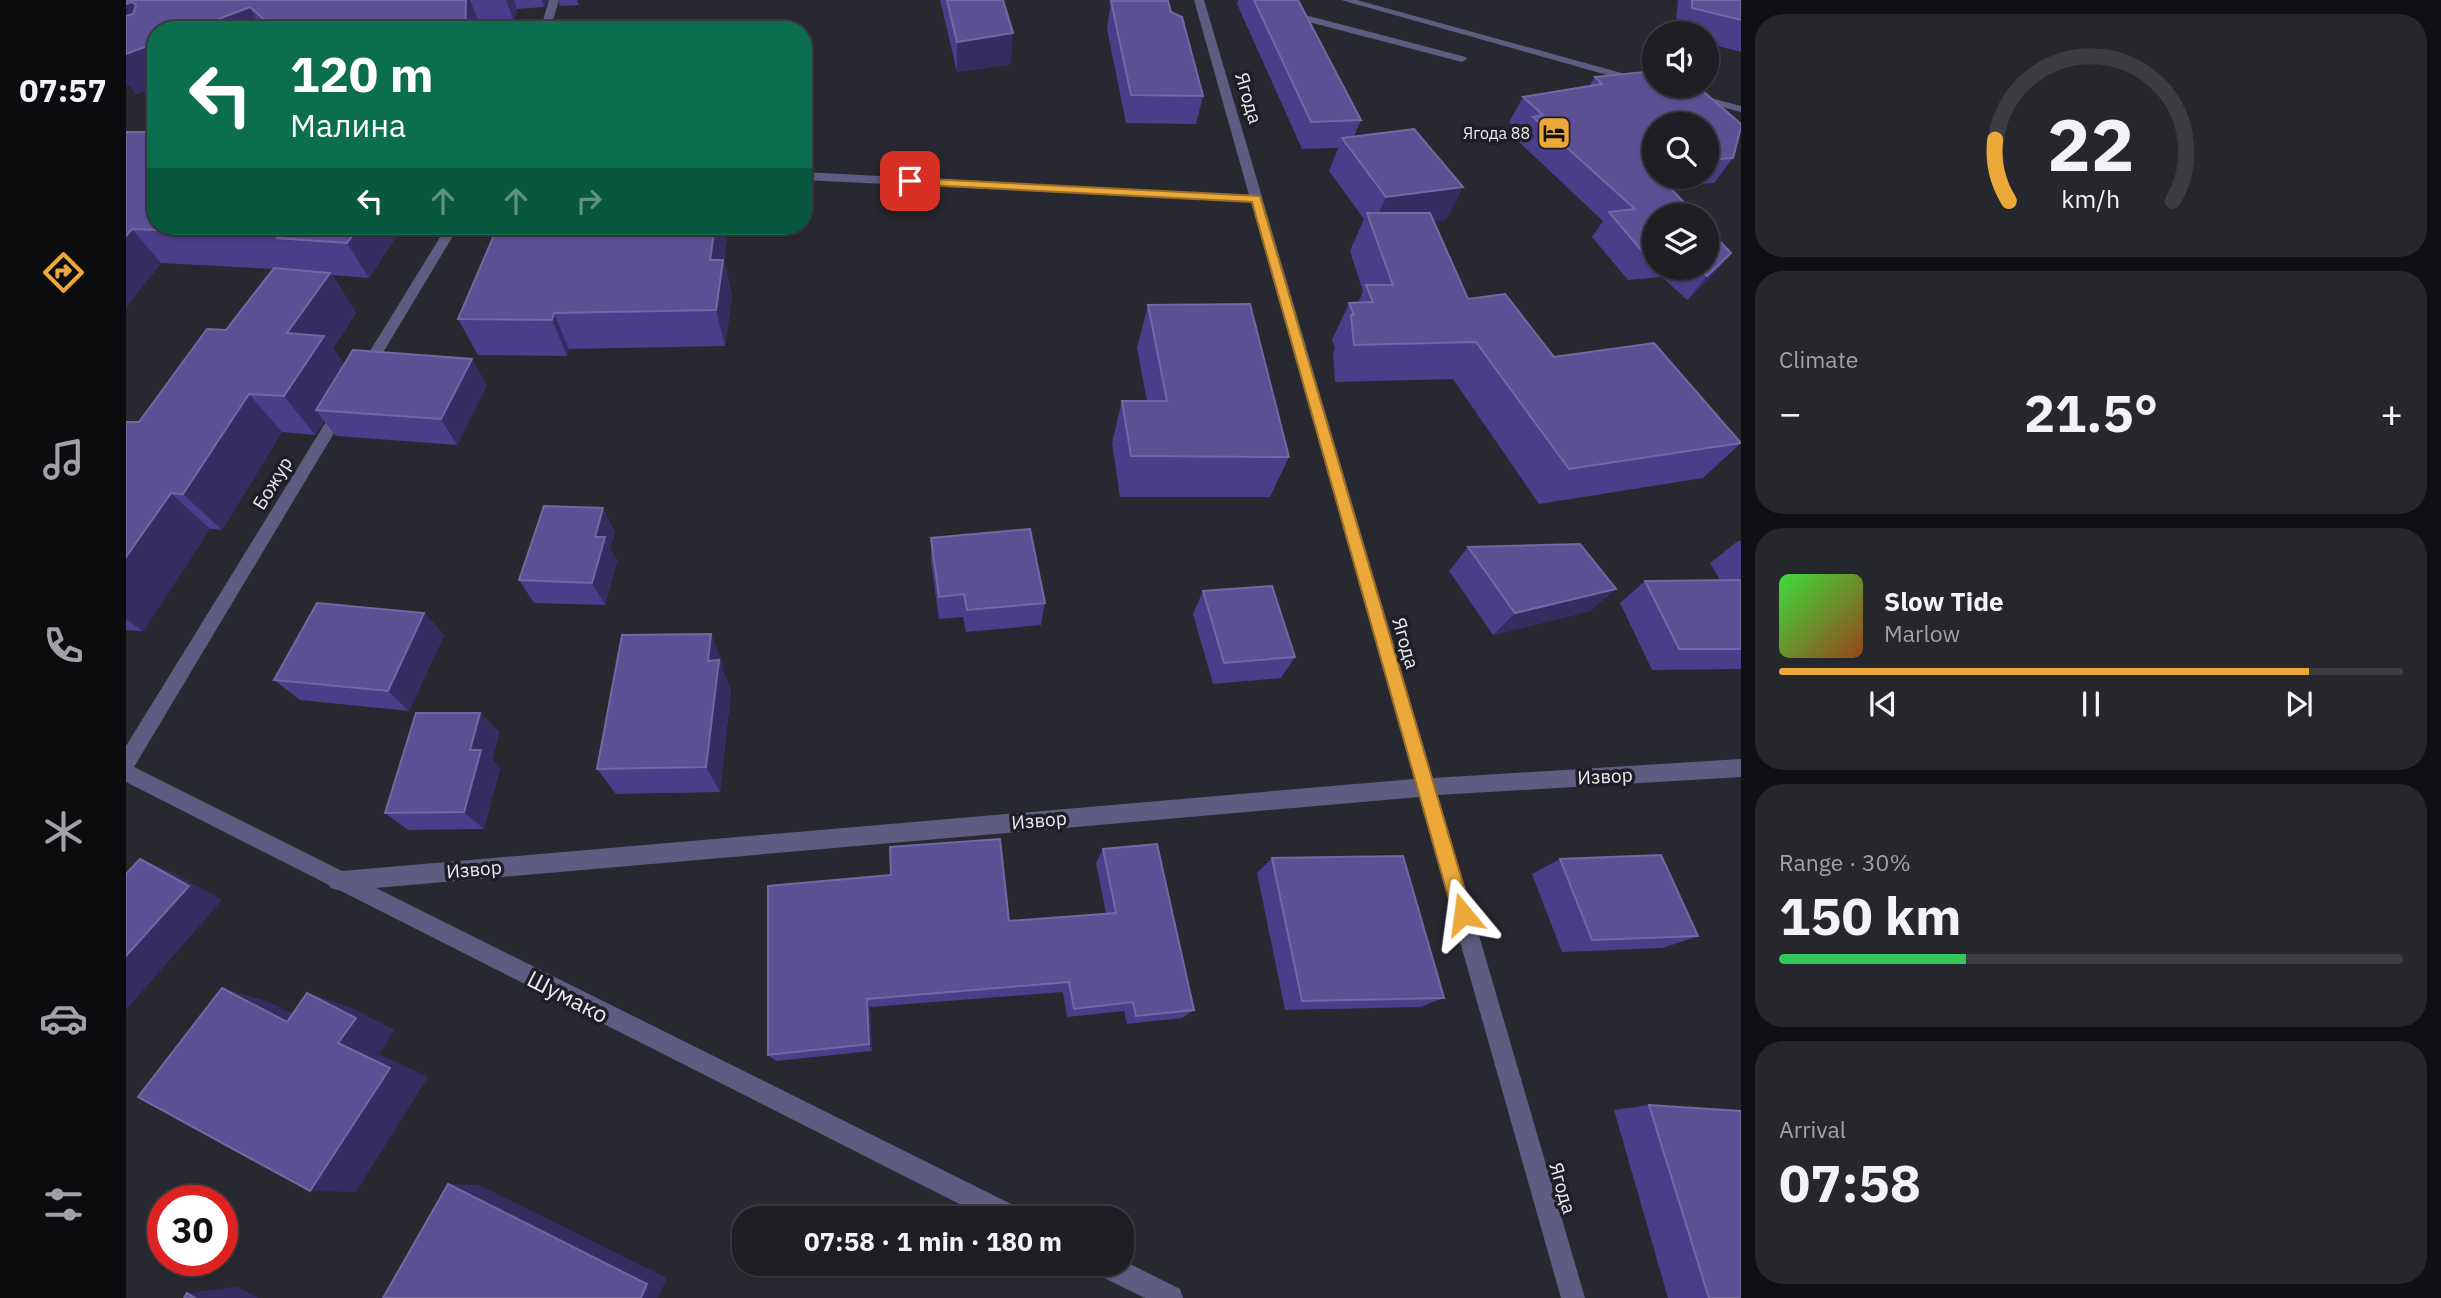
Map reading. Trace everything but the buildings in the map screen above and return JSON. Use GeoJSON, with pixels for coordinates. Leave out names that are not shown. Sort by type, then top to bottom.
{"type":"FeatureCollection","features":[{"type":"Feature","properties":{"kind":"street"},"geometry":{"type":"LineString","coordinates":[[548,21],[554,0]]}},
{"type":"Feature","properties":{"kind":"street","name":"Ягода"},"geometry":{"type":"LineString","coordinates":[[1199,0],[1573,1298]]}},
{"type":"Feature","properties":{"kind":"street"},"geometry":{"type":"LineString","coordinates":[[1346,0],[1642,82]]}},
{"type":"Feature","properties":{"kind":"street"},"geometry":{"type":"LineString","coordinates":[[1276,10],[1462,58]]}},
{"type":"Feature","properties":{"kind":"street"},"geometry":{"type":"LineString","coordinates":[[1702,98],[1741,109]]}},
{"type":"Feature","properties":{"kind":"street"},"geometry":{"type":"LineString","coordinates":[[812,176],[1256,199]]}},
{"type":"Feature","properties":{"kind":"street","name":"Божур"},"geometry":{"type":"LineString","coordinates":[[126,763],[448,235]]}},
{"type":"Feature","properties":{"kind":"street","name":"Извор"},"geometry":{"type":"LineString","coordinates":[[338,881],[1426,786],[1741,768]]}},
{"type":"Feature","properties":{"kind":"street","name":"Шумако"},"geometry":{"type":"LineString","coordinates":[[126,772],[988,1206]]}},
{"type":"Feature","properties":{"kind":"street"},"geometry":{"type":"LineString","coordinates":[[1126,1276],[1171,1298]]}},
{"type":"Feature","properties":{"kind":"place","name":"Ягода 88"},"geometry":{"type":"Point","coordinates":[1554,133]}},
{"type":"Feature","properties":{"kind":"route"},"geometry":{"type":"LineString","coordinates":[[910,181],[1256,199],[1463,914]]}}]}
